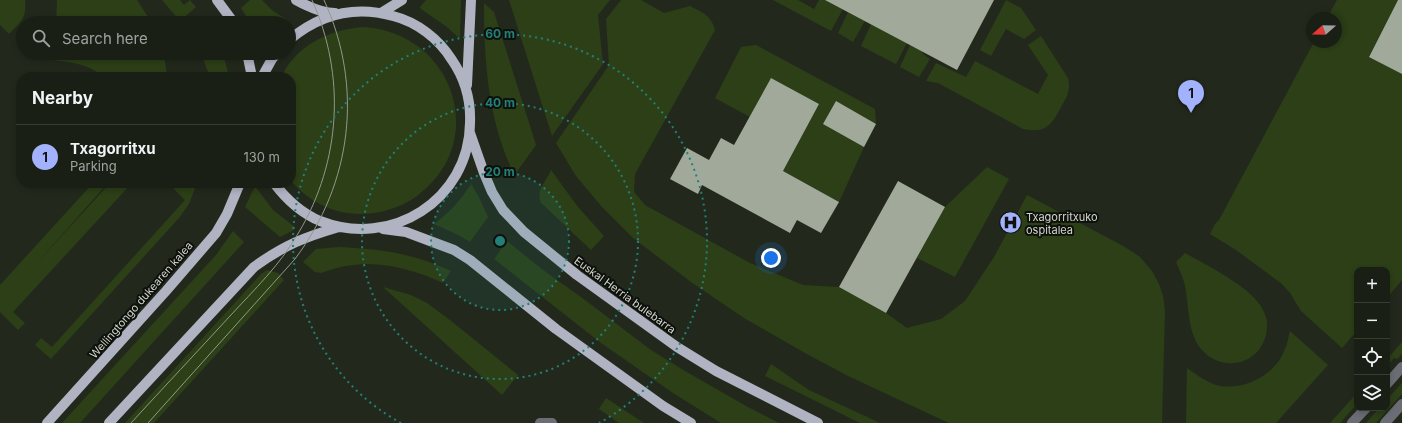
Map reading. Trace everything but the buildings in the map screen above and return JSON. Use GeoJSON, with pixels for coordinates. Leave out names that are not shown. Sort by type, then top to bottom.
{"type":"FeatureCollection","features":[{"type":"Feature","properties":{"kind":"main road"},"geometry":{"type":"LineString","coordinates":[[217,0],[229,16]]}},
{"type":"Feature","properties":{"kind":"main road"},"geometry":{"type":"LineString","coordinates":[[296,0],[316,9],[330,13],[363,11],[381,13],[400,18],[418,27],[434,38],[448,53],[459,70],[466,89],[471,111],[470,133],[466,153],[458,171],[443,193],[433,203],[417,214],[398,223],[379,228]]}},
{"type":"Feature","properties":{"kind":"main road"},"geometry":{"type":"LineString","coordinates":[[381,13],[402,0]]}},
{"type":"Feature","properties":{"kind":"main road"},"geometry":{"type":"LineString","coordinates":[[466,89],[471,0]]}},
{"type":"Feature","properties":{"kind":"main road"},"geometry":{"type":"LineString","coordinates":[[296,34],[301,29],[320,19],[345,12]]}},
{"type":"Feature","properties":{"kind":"main road"},"geometry":{"type":"LineString","coordinates":[[248,60],[251,72]]}},
{"type":"Feature","properties":{"kind":"main road"},"geometry":{"type":"LineString","coordinates":[[265,72],[271,60]]}},
{"type":"Feature","properties":{"kind":"main road","name":"Euskal Herria bulebarra"},"geometry":{"type":"LineString","coordinates":[[470,133],[492,192],[503,210],[524,232],[577,275],[677,347],[716,370],[818,423]]}},
{"type":"Feature","properties":{"kind":"main road","name":"Wellingtongo dukearen kalea"},"geometry":{"type":"LineString","coordinates":[[48,423],[166,292],[216,232],[227,214],[238,188]]}},
{"type":"Feature","properties":{"kind":"main road"},"geometry":{"type":"LineString","coordinates":[[279,188],[295,206],[320,220],[340,227],[359,229],[379,228],[406,232],[454,250],[470,260],[556,329],[663,406],[691,423]]}},
{"type":"Feature","properties":{"kind":"main road"},"geometry":{"type":"LineString","coordinates":[[109,423],[254,267],[269,256],[292,243],[311,235],[340,227]]}},
{"type":"Feature","properties":{"kind":"street"},"geometry":{"type":"LineString","coordinates":[[1390,381],[1402,367]]}},
{"type":"Feature","properties":{"kind":"street"},"geometry":{"type":"LineString","coordinates":[[1384,423],[1402,404]]}},
{"type":"Feature","properties":{"kind":"street"},"geometry":{"type":"LineString","coordinates":[[1352,423],[1363,411]]}},
{"type":"Feature","properties":{"kind":"street"},"geometry":{"type":"LineString","coordinates":[[540,423],[552,423]]}},
{"type":"Feature","properties":{"kind":"green space"},"geometry":{"type":"Polygon","coordinates":[[[0,0],[25,0],[24,16],[16,16],[16,27],[9,34],[0,25],[0,0]]]}},
{"type":"Feature","properties":{"kind":"green space"},"geometry":{"type":"Polygon","coordinates":[[[57,0],[137,0],[147,16],[56,16],[57,0]]]}},
{"type":"Feature","properties":{"kind":"green space"},"geometry":{"type":"Polygon","coordinates":[[[162,0],[180,0],[184,5],[190,0],[196,7],[186,16],[176,16],[162,0]]]}},
{"type":"Feature","properties":{"kind":"green space"},"geometry":{"type":"Polygon","coordinates":[[[250,0],[262,0],[273,11],[281,16],[246,16],[241,8],[250,0]]]}},
{"type":"Feature","properties":{"kind":"green space"},"geometry":{"type":"Polygon","coordinates":[[[426,0],[461,0],[460,37],[421,9],[420,7],[426,0]]]}},
{"type":"Feature","properties":{"kind":"green space"},"geometry":{"type":"Polygon","coordinates":[[[509,0],[610,0],[598,15],[603,64],[552,136],[509,0]]]}},
{"type":"Feature","properties":{"kind":"green space"},"geometry":{"type":"Polygon","coordinates":[[[621,0],[641,0],[664,13],[690,6],[709,18],[715,30],[635,174],[634,192],[645,205],[750,263],[803,285],[839,287],[886,313],[907,328],[941,319],[965,301],[994,257],[1027,195],[1125,247],[1140,257],[1152,271],[1163,296],[1165,310],[1162,423],[949,423],[848,376],[744,318],[691,282],[633,238],[602,207],[576,176],[556,143],[609,65],[606,19],[621,0]]]}},
{"type":"Feature","properties":{"kind":"green space"},"geometry":{"type":"Polygon","coordinates":[[[773,0],[798,0],[814,9],[819,0],[826,0],[843,9],[831,31],[773,0]]]}},
{"type":"Feature","properties":{"kind":"green space"},"geometry":{"type":"Polygon","coordinates":[[[1006,0],[1021,8],[1036,30],[1024,39],[1006,29],[991,56],[980,50],[1006,0]]]}},
{"type":"Feature","properties":{"kind":"green space"},"geometry":{"type":"Polygon","coordinates":[[[1337,0],[1398,0],[1369,56],[1402,74],[1402,280],[1390,294],[1390,267],[1354,267],[1354,334],[1342,348],[1301,311],[1290,293],[1282,284],[1236,250],[1210,234],[1215,224],[1219,220],[1311,48],[1342,48],[1342,12],[1330,12],[1337,0]]]}},
{"type":"Feature","properties":{"kind":"green space"},"geometry":{"type":"Polygon","coordinates":[[[484,3],[494,12],[536,145],[516,173],[513,172],[505,152],[493,111],[489,89],[485,46],[484,3]]]}},
{"type":"Feature","properties":{"kind":"green space"},"geometry":{"type":"Polygon","coordinates":[[[848,12],[865,21],[853,42],[838,33],[848,12]]]}},
{"type":"Feature","properties":{"kind":"green space"},"geometry":{"type":"Polygon","coordinates":[[[871,24],[907,43],[896,64],[861,46],[871,24]]]}},
{"type":"Feature","properties":{"kind":"green space"},"geometry":{"type":"Polygon","coordinates":[[[363,27],[394,33],[420,48],[439,68],[452,93],[456,120],[452,147],[440,173],[417,196],[404,204],[390,210],[375,213],[360,214],[330,209],[306,195],[296,186],[296,72],[284,72],[293,60],[296,60],[296,56],[315,41],[350,29],[363,27]]]}},
{"type":"Feature","properties":{"kind":"green space"},"geometry":{"type":"Polygon","coordinates":[[[1041,36],[1068,78],[1069,86],[1067,97],[1054,119],[1047,127],[1042,129],[1023,129],[938,83],[926,81],[936,63],[966,77],[975,61],[1038,94],[1048,75],[1028,45],[1041,36]]]}},
{"type":"Feature","properties":{"kind":"green space"},"geometry":{"type":"Polygon","coordinates":[[[756,45],[875,109],[876,124],[839,202],[783,171],[819,104],[771,78],[750,117],[715,98],[741,47],[756,45]]]}},
{"type":"Feature","properties":{"kind":"green space"},"geometry":{"type":"Polygon","coordinates":[[[910,45],[922,51],[923,54],[930,59],[919,77],[900,67],[910,45]]]}},
{"type":"Feature","properties":{"kind":"green space"},"geometry":{"type":"Polygon","coordinates":[[[53,60],[165,60],[166,72],[97,72],[90,68],[68,62],[53,60]]]}},
{"type":"Feature","properties":{"kind":"green space"},"geometry":{"type":"Polygon","coordinates":[[[204,60],[225,60],[228,72],[208,72],[204,60]]]}},
{"type":"Feature","properties":{"kind":"green space"},"geometry":{"type":"Polygon","coordinates":[[[987,167],[1009,179],[955,277],[917,258],[945,207],[987,167]]]}},
{"type":"Feature","properties":{"kind":"green space"},"geometry":{"type":"Polygon","coordinates":[[[551,170],[578,207],[604,236],[591,250],[541,203],[539,194],[540,190],[551,170]]]}},
{"type":"Feature","properties":{"kind":"green space"},"geometry":{"type":"Polygon","coordinates":[[[471,184],[488,217],[470,242],[434,224],[454,206],[471,184]]]}},
{"type":"Feature","properties":{"kind":"green space"},"geometry":{"type":"Polygon","coordinates":[[[88,188],[104,188],[36,264],[105,188],[127,188],[13,312],[25,323],[18,330],[0,312],[0,285],[88,188]]]}},
{"type":"Feature","properties":{"kind":"green space"},"geometry":{"type":"Polygon","coordinates":[[[173,188],[195,188],[189,204],[179,218],[51,359],[35,345],[41,338],[52,347],[185,200],[173,188]]]}},
{"type":"Feature","properties":{"kind":"green space"},"geometry":{"type":"Polygon","coordinates":[[[254,188],[256,188],[273,210],[295,227],[294,230],[280,237],[245,207],[254,188]]]}},
{"type":"Feature","properties":{"kind":"green space"},"geometry":{"type":"Polygon","coordinates":[[[233,231],[244,242],[80,423],[62,423],[216,255],[233,231]]]}},
{"type":"Feature","properties":{"kind":"green space"},"geometry":{"type":"Polygon","coordinates":[[[507,241],[543,270],[651,350],[746,406],[779,423],[721,423],[673,393],[601,343],[494,259],[507,241]]]}},
{"type":"Feature","properties":{"kind":"green space"},"geometry":{"type":"Polygon","coordinates":[[[339,247],[396,253],[423,260],[451,271],[443,283],[411,271],[376,264],[350,265],[321,273],[315,272],[303,262],[316,249],[339,247]]]}},
{"type":"Feature","properties":{"kind":"green space"},"geometry":{"type":"Polygon","coordinates":[[[1185,253],[1236,283],[1246,290],[1260,305],[1267,321],[1266,336],[1263,344],[1252,356],[1238,363],[1221,362],[1207,355],[1198,344],[1191,327],[1184,282],[1176,262],[1185,253]]]}},
{"type":"Feature","properties":{"kind":"green space"},"geometry":{"type":"Polygon","coordinates":[[[267,270],[278,273],[284,280],[154,423],[125,423],[261,274],[267,270]]]}},
{"type":"Feature","properties":{"kind":"green space"},"geometry":{"type":"Polygon","coordinates":[[[383,287],[411,295],[427,303],[518,375],[502,395],[383,287]]]}},
{"type":"Feature","properties":{"kind":"green space"},"geometry":{"type":"Polygon","coordinates":[[[1290,331],[1328,365],[1276,423],[1186,423],[1187,368],[1206,381],[1215,385],[1230,387],[1250,383],[1267,373],[1275,366],[1286,347],[1290,331]]]}},
{"type":"Feature","properties":{"kind":"green space"},"geometry":{"type":"Polygon","coordinates":[[[1402,342],[1402,354],[1397,359],[1394,358],[1390,363],[1390,356],[1402,342]]]}},
{"type":"Feature","properties":{"kind":"green space"},"geometry":{"type":"Polygon","coordinates":[[[771,364],[809,390],[880,423],[860,423],[765,376],[771,364]]]}},
{"type":"Feature","properties":{"kind":"green space"},"geometry":{"type":"Polygon","coordinates":[[[1402,383],[1402,394],[1390,407],[1390,396],[1402,383]]]}},
{"type":"Feature","properties":{"kind":"green space"},"geometry":{"type":"Polygon","coordinates":[[[1354,396],[1354,407],[1340,423],[1330,423],[1354,396]]]}},
{"type":"Feature","properties":{"kind":"green space"},"geometry":{"type":"Polygon","coordinates":[[[606,398],[644,423],[619,423],[599,409],[606,398]]]}},
{"type":"Feature","properties":{"kind":"green space"},"geometry":{"type":"Polygon","coordinates":[[[1376,411],[1387,411],[1376,423],[1366,423],[1376,411]]]}},
{"type":"Feature","properties":{"kind":"tram line"},"geometry":{"type":"LineString","coordinates":[[131,423],[276,266],[292,244],[313,205],[324,176],[331,147],[334,118],[334,88],[330,58],[323,29],[312,0]]}},
{"type":"Feature","properties":{"kind":"tram line"},"geometry":{"type":"LineString","coordinates":[[148,423],[295,259],[314,230],[329,199],[340,167],[346,134],[347,100],[344,66],[337,33],[324,0]]}},
{"type":"Feature","properties":{"kind":"place","name":"Txagorritxu"},"geometry":{"type":"Point","coordinates":[1191,113]}},
{"type":"Feature","properties":{"kind":"place","name":"Txagorritxuko ospitalea"},"geometry":{"type":"Point","coordinates":[1010,223]}}]}
